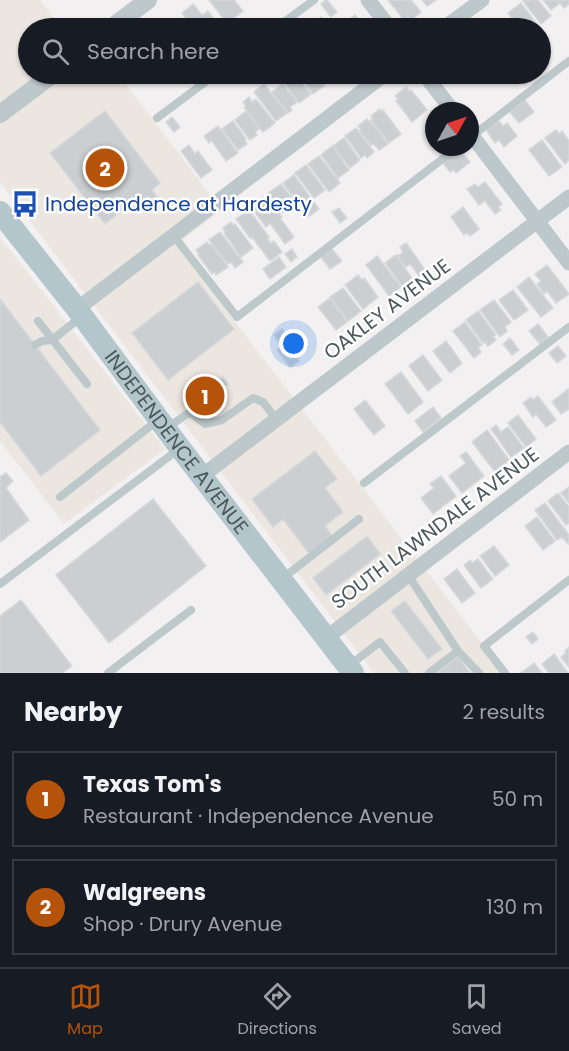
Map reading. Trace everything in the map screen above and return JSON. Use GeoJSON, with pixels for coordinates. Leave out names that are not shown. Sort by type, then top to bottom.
{"type":"FeatureCollection","features":[{"type":"Feature","properties":{"kind":"main road","name":"INDEPENDENCE AVENUE"},"geometry":{"type":"LineString","coordinates":[[0,212],[351,670]]}},
{"type":"Feature","properties":{"kind":"street"},"geometry":{"type":"LineString","coordinates":[[124,18],[148,0]]}},
{"type":"Feature","properties":{"kind":"street"},"geometry":{"type":"LineString","coordinates":[[368,0],[382,18]]}},
{"type":"Feature","properties":{"kind":"street"},"geometry":{"type":"LineString","coordinates":[[458,18],[482,0]]}},
{"type":"Feature","properties":{"kind":"street"},"geometry":{"type":"LineString","coordinates":[[0,114],[40,84]]}},
{"type":"Feature","properties":{"kind":"street"},"geometry":{"type":"LineString","coordinates":[[79,313],[173,235],[372,84]]}},
{"type":"Feature","properties":{"kind":"street"},"geometry":{"type":"LineString","coordinates":[[432,84],[446,102]]}},
{"type":"Feature","properties":{"kind":"street"},"geometry":{"type":"LineString","coordinates":[[479,146],[569,262]]}},
{"type":"Feature","properties":{"kind":"street","name":"OAKLEY AVENUE"},"geometry":{"type":"LineString","coordinates":[[202,476],[569,197]]}},
{"type":"Feature","properties":{"kind":"street","name":"SOUTH LAWNDALE AVENUE"},"geometry":{"type":"LineString","coordinates":[[326,638],[569,452]]}},
{"type":"Feature","properties":{"kind":"lane"},"geometry":{"type":"LineString","coordinates":[[290,18],[314,0]]}},
{"type":"Feature","properties":{"kind":"lane"},"geometry":{"type":"LineString","coordinates":[[551,75],[569,61]]}},
{"type":"Feature","properties":{"kind":"lane"},"geometry":{"type":"LineString","coordinates":[[157,118],[203,84]]}},
{"type":"Feature","properties":{"kind":"lane"},"geometry":{"type":"LineString","coordinates":[[479,130],[539,84]]}},
{"type":"Feature","properties":{"kind":"lane"},"geometry":{"type":"LineString","coordinates":[[173,235],[237,317],[446,156]]}},
{"type":"Feature","properties":{"kind":"lane"},"geometry":{"type":"LineString","coordinates":[[35,345],[52,339],[79,313]]}},
{"type":"Feature","properties":{"kind":"lane"},"geometry":{"type":"LineString","coordinates":[[38,321],[87,384]]}},
{"type":"Feature","properties":{"kind":"lane"},"geometry":{"type":"LineString","coordinates":[[364,483],[569,327]]}},
{"type":"Feature","properties":{"kind":"lane"},"geometry":{"type":"LineString","coordinates":[[60,497],[163,424],[187,414],[192,414],[205,424],[222,420],[253,398],[262,402],[277,420]]}},
{"type":"Feature","properties":{"kind":"lane"},"geometry":{"type":"LineString","coordinates":[[0,584],[180,448]]}},
{"type":"Feature","properties":{"kind":"lane"},"geometry":{"type":"LineString","coordinates":[[282,579],[359,519]]}},
{"type":"Feature","properties":{"kind":"lane"},"geometry":{"type":"LineString","coordinates":[[408,575],[459,651],[479,673]]}},
{"type":"Feature","properties":{"kind":"lane"},"geometry":{"type":"LineString","coordinates":[[506,673],[484,646],[569,580]]}},
{"type":"Feature","properties":{"kind":"lane"},"geometry":{"type":"LineString","coordinates":[[108,673],[191,610]]}},
{"type":"Feature","properties":{"kind":"lane"},"geometry":{"type":"LineString","coordinates":[[351,670],[380,642],[405,673]]}},
{"type":"Feature","properties":{"kind":"lane"},"geometry":{"type":"LineString","coordinates":[[429,673],[459,651]]}},
{"type":"Feature","properties":{"kind":"shaded area"},"geometry":{"type":"Polygon","coordinates":[[[0,0],[40,0],[54,18],[18,18],[18,84],[126,84],[222,210],[176,245],[481,642],[482,649],[502,673],[374,673],[0,182],[0,0]]]}},
{"type":"Feature","properties":{"kind":"shaded area"},"geometry":{"type":"Polygon","coordinates":[[[0,237],[165,449],[64,524],[0,441],[0,237]]]}},
{"type":"Feature","properties":{"kind":"building"},"geometry":{"type":"Polygon","coordinates":[[[209,0],[234,0],[243,11],[234,18],[223,18],[209,0]]]}},
{"type":"Feature","properties":{"kind":"building"},"geometry":{"type":"Polygon","coordinates":[[[326,0],[337,12],[331,17],[321,4],[326,0]]]}},
{"type":"Feature","properties":{"kind":"building"},"geometry":{"type":"Polygon","coordinates":[[[388,0],[411,0],[421,12],[414,18],[402,18],[388,0]]]}},
{"type":"Feature","properties":{"kind":"building"},"geometry":{"type":"Polygon","coordinates":[[[422,0],[436,0],[427,6],[422,0]]]}},
{"type":"Feature","properties":{"kind":"building"},"geometry":{"type":"Polygon","coordinates":[[[538,0],[551,16],[536,18],[523,1],[538,0]]]}},
{"type":"Feature","properties":{"kind":"building"},"geometry":{"type":"Polygon","coordinates":[[[543,0],[569,0],[569,4],[564,8],[560,3],[551,10],[543,0]]]}},
{"type":"Feature","properties":{"kind":"building"},"geometry":{"type":"Polygon","coordinates":[[[521,3],[532,18],[512,18],[508,13],[521,3]]]}},
{"type":"Feature","properties":{"kind":"building"},"geometry":{"type":"Polygon","coordinates":[[[193,4],[202,15],[208,11],[213,18],[186,18],[182,13],[193,4]]]}},
{"type":"Feature","properties":{"kind":"building"},"geometry":{"type":"Polygon","coordinates":[[[264,84],[287,113],[276,121],[254,92],[264,84]]]}},
{"type":"Feature","properties":{"kind":"building"},"geometry":{"type":"Polygon","coordinates":[[[283,84],[297,102],[290,107],[292,110],[288,113],[272,92],[283,84]]]}},
{"type":"Feature","properties":{"kind":"building"},"geometry":{"type":"Polygon","coordinates":[[[285,84],[303,84],[311,94],[299,103],[285,84]]]}},
{"type":"Feature","properties":{"kind":"building"},"geometry":{"type":"Polygon","coordinates":[[[306,84],[322,84],[324,86],[313,94],[306,84]]]}},
{"type":"Feature","properties":{"kind":"building"},"geometry":{"type":"Polygon","coordinates":[[[406,87],[425,108],[425,112],[412,122],[396,101],[398,99],[395,96],[406,87]]]}},
{"type":"Feature","properties":{"kind":"building"},"geometry":{"type":"Polygon","coordinates":[[[249,97],[252,102],[256,99],[275,123],[263,132],[244,107],[246,106],[243,102],[249,97]]]}},
{"type":"Feature","properties":{"kind":"building"},"geometry":{"type":"Polygon","coordinates":[[[525,100],[534,112],[519,123],[510,112],[525,100]]]}},
{"type":"Feature","properties":{"kind":"building"},"geometry":{"type":"Polygon","coordinates":[[[380,109],[401,134],[389,143],[371,120],[373,119],[371,116],[380,109]]]}},
{"type":"Feature","properties":{"kind":"building"},"geometry":{"type":"Polygon","coordinates":[[[105,111],[160,183],[152,190],[161,202],[149,212],[138,198],[105,224],[50,153],[105,111]]]}},
{"type":"Feature","properties":{"kind":"building"},"geometry":{"type":"Polygon","coordinates":[[[246,111],[259,129],[255,132],[257,135],[250,140],[235,120],[246,111]]]}},
{"type":"Feature","properties":{"kind":"building"},"geometry":{"type":"Polygon","coordinates":[[[172,117],[180,127],[174,132],[166,122],[172,117]]]}},
{"type":"Feature","properties":{"kind":"building"},"geometry":{"type":"Polygon","coordinates":[[[367,119],[388,144],[379,150],[374,144],[371,145],[359,130],[361,129],[358,126],[367,119]]]}},
{"type":"Feature","properties":{"kind":"building"},"geometry":{"type":"Polygon","coordinates":[[[233,121],[247,144],[238,150],[222,129],[233,121]]]}},
{"type":"Feature","properties":{"kind":"building"},"geometry":{"type":"Polygon","coordinates":[[[499,121],[503,126],[507,123],[517,136],[504,147],[499,140],[495,143],[486,130],[499,121]]]}},
{"type":"Feature","properties":{"kind":"building"},"geometry":{"type":"Polygon","coordinates":[[[218,126],[238,153],[226,161],[212,141],[209,143],[204,136],[218,126]]]}},
{"type":"Feature","properties":{"kind":"building"},"geometry":{"type":"Polygon","coordinates":[[[356,128],[374,152],[367,158],[365,155],[361,158],[345,136],[356,128]]]}},
{"type":"Feature","properties":{"kind":"building"},"geometry":{"type":"Polygon","coordinates":[[[556,130],[559,134],[562,131],[569,141],[569,160],[565,164],[545,138],[556,130]]]}},
{"type":"Feature","properties":{"kind":"building"},"geometry":{"type":"Polygon","coordinates":[[[344,138],[360,160],[350,168],[333,146],[344,138]]]}},
{"type":"Feature","properties":{"kind":"building"},"geometry":{"type":"Polygon","coordinates":[[[542,140],[562,167],[549,176],[529,150],[542,140]]]}},
{"type":"Feature","properties":{"kind":"building"},"geometry":{"type":"Polygon","coordinates":[[[189,145],[195,154],[198,151],[212,170],[201,178],[181,151],[189,145]]]}},
{"type":"Feature","properties":{"kind":"building"},"geometry":{"type":"Polygon","coordinates":[[[332,146],[349,170],[338,178],[321,155],[332,146]]]}},
{"type":"Feature","properties":{"kind":"building"},"geometry":{"type":"Polygon","coordinates":[[[319,156],[340,183],[329,192],[308,164],[319,156]]]}},
{"type":"Feature","properties":{"kind":"building"},"geometry":{"type":"Polygon","coordinates":[[[452,156],[465,156],[470,162],[456,173],[454,170],[450,172],[443,163],[452,156]]]}},
{"type":"Feature","properties":{"kind":"building"},"geometry":{"type":"Polygon","coordinates":[[[306,165],[325,190],[314,198],[295,173],[306,165]]]}},
{"type":"Feature","properties":{"kind":"building"},"geometry":{"type":"Polygon","coordinates":[[[294,175],[319,209],[308,217],[283,183],[294,175]]]}},
{"type":"Feature","properties":{"kind":"building"},"geometry":{"type":"Polygon","coordinates":[[[485,182],[502,204],[498,207],[501,210],[495,214],[485,201],[479,205],[467,189],[475,184],[478,187],[485,182]]]}},
{"type":"Feature","properties":{"kind":"building"},"geometry":{"type":"Polygon","coordinates":[[[281,184],[297,205],[290,211],[288,208],[282,213],[267,194],[281,184]]]}},
{"type":"Feature","properties":{"kind":"building"},"geometry":{"type":"Polygon","coordinates":[[[263,197],[266,201],[268,199],[282,217],[280,218],[294,237],[285,244],[270,223],[266,227],[253,210],[256,208],[253,205],[263,197]]]}},
{"type":"Feature","properties":{"kind":"building"},"geometry":{"type":"Polygon","coordinates":[[[463,207],[479,229],[470,236],[467,233],[464,235],[451,217],[463,207]]]}},
{"type":"Feature","properties":{"kind":"building"},"geometry":{"type":"Polygon","coordinates":[[[339,208],[347,218],[340,223],[332,212],[339,208]]]}},
{"type":"Feature","properties":{"kind":"building"},"geometry":{"type":"Polygon","coordinates":[[[249,210],[269,237],[267,238],[271,243],[274,241],[282,252],[270,261],[236,219],[249,210]]]}},
{"type":"Feature","properties":{"kind":"building"},"geometry":{"type":"Polygon","coordinates":[[[231,222],[253,248],[241,257],[224,233],[223,228],[231,222]]]}},
{"type":"Feature","properties":{"kind":"building"},"geometry":{"type":"Polygon","coordinates":[[[220,232],[243,262],[235,268],[231,262],[228,264],[209,240],[220,232]]]}},
{"type":"Feature","properties":{"kind":"building"},"geometry":{"type":"Polygon","coordinates":[[[207,242],[228,267],[216,275],[214,272],[212,274],[196,250],[207,242]]]}},
{"type":"Feature","properties":{"kind":"building"},"geometry":{"type":"Polygon","coordinates":[[[406,243],[426,271],[419,276],[410,264],[406,267],[398,256],[403,252],[400,247],[406,243]]]}},
{"type":"Feature","properties":{"kind":"building"},"geometry":{"type":"Polygon","coordinates":[[[292,249],[297,257],[291,262],[285,254],[292,249]]]}},
{"type":"Feature","properties":{"kind":"building"},"geometry":{"type":"Polygon","coordinates":[[[332,249],[342,261],[330,269],[321,257],[332,249]]]}},
{"type":"Feature","properties":{"kind":"building"},"geometry":{"type":"Polygon","coordinates":[[[396,255],[412,278],[402,286],[385,263],[396,255]]]}},
{"type":"Feature","properties":{"kind":"building"},"geometry":{"type":"Polygon","coordinates":[[[377,256],[401,287],[389,296],[366,265],[377,256]]]}},
{"type":"Feature","properties":{"kind":"building"},"geometry":{"type":"Polygon","coordinates":[[[279,257],[286,267],[270,279],[263,269],[279,257]]]}},
{"type":"Feature","properties":{"kind":"building"},"geometry":{"type":"Polygon","coordinates":[[[547,265],[569,294],[556,303],[547,291],[544,294],[537,284],[541,281],[535,274],[547,265]]]}},
{"type":"Feature","properties":{"kind":"building"},"geometry":{"type":"Polygon","coordinates":[[[358,275],[362,280],[364,278],[378,297],[363,309],[345,285],[358,275]]]}},
{"type":"Feature","properties":{"kind":"building"},"geometry":{"type":"Polygon","coordinates":[[[529,277],[553,308],[541,317],[517,287],[529,277]]]}},
{"type":"Feature","properties":{"kind":"building"},"geometry":{"type":"Polygon","coordinates":[[[198,282],[234,329],[168,380],[132,333],[198,282]]]}},
{"type":"Feature","properties":{"kind":"building"},"geometry":{"type":"Polygon","coordinates":[[[343,288],[361,311],[348,321],[330,297],[343,288]]]}},
{"type":"Feature","properties":{"kind":"building"},"geometry":{"type":"Polygon","coordinates":[[[513,290],[528,310],[514,320],[499,300],[513,290]]]}},
{"type":"Feature","properties":{"kind":"building"},"geometry":{"type":"Polygon","coordinates":[[[330,298],[347,322],[336,330],[318,307],[330,298]]]}},
{"type":"Feature","properties":{"kind":"building"},"geometry":{"type":"Polygon","coordinates":[[[0,299],[100,430],[41,476],[0,422],[0,299]]]}},
{"type":"Feature","properties":{"kind":"building"},"geometry":{"type":"Polygon","coordinates":[[[494,300],[511,322],[505,327],[507,331],[500,337],[480,310],[494,300]]]}},
{"type":"Feature","properties":{"kind":"building"},"geometry":{"type":"Polygon","coordinates":[[[478,311],[496,335],[493,336],[496,340],[488,346],[485,342],[483,343],[466,320],[478,311]]]}},
{"type":"Feature","properties":{"kind":"building"},"geometry":{"type":"Polygon","coordinates":[[[465,322],[482,345],[478,347],[481,352],[474,358],[453,331],[465,322]]]}},
{"type":"Feature","properties":{"kind":"building"},"geometry":{"type":"Polygon","coordinates":[[[538,324],[548,337],[540,344],[529,331],[538,324]]]}},
{"type":"Feature","properties":{"kind":"building"},"geometry":{"type":"Polygon","coordinates":[[[282,329],[293,343],[301,338],[308,347],[296,356],[299,361],[290,368],[277,350],[282,346],[274,335],[282,329]]]}},
{"type":"Feature","properties":{"kind":"building"},"geometry":{"type":"Polygon","coordinates":[[[510,338],[519,350],[512,355],[503,344],[510,338]]]}},
{"type":"Feature","properties":{"kind":"building"},"geometry":{"type":"Polygon","coordinates":[[[446,341],[462,363],[450,373],[433,351],[446,341]]]}},
{"type":"Feature","properties":{"kind":"building"},"geometry":{"type":"Polygon","coordinates":[[[558,346],[566,356],[557,363],[549,353],[558,346]]]}},
{"type":"Feature","properties":{"kind":"building"},"geometry":{"type":"Polygon","coordinates":[[[423,355],[442,380],[428,391],[409,366],[423,355]]]}},
{"type":"Feature","properties":{"kind":"building"},"geometry":{"type":"Polygon","coordinates":[[[401,372],[423,402],[408,414],[385,384],[401,372]]]}},
{"type":"Feature","properties":{"kind":"building"},"geometry":{"type":"Polygon","coordinates":[[[223,377],[228,384],[209,401],[214,408],[208,413],[190,389],[195,385],[201,390],[223,377]]]}},
{"type":"Feature","properties":{"kind":"building"},"geometry":{"type":"Polygon","coordinates":[[[568,389],[569,409],[561,414],[552,402],[568,389]]]}},
{"type":"Feature","properties":{"kind":"building"},"geometry":{"type":"Polygon","coordinates":[[[538,396],[556,420],[546,427],[536,414],[533,417],[523,403],[531,397],[533,400],[538,396]]]}},
{"type":"Feature","properties":{"kind":"building"},"geometry":{"type":"Polygon","coordinates":[[[365,400],[385,426],[374,435],[354,409],[365,400]]]}},
{"type":"Feature","properties":{"kind":"building"},"geometry":{"type":"Polygon","coordinates":[[[433,407],[441,418],[423,432],[415,421],[433,407]]]}},
{"type":"Feature","properties":{"kind":"building"},"geometry":{"type":"Polygon","coordinates":[[[518,415],[536,439],[526,447],[508,423],[518,415]]]}},
{"type":"Feature","properties":{"kind":"building"},"geometry":{"type":"Polygon","coordinates":[[[496,425],[501,432],[508,427],[524,448],[511,457],[491,429],[496,425]]]}},
{"type":"Feature","properties":{"kind":"building"},"geometry":{"type":"Polygon","coordinates":[[[487,430],[509,460],[495,472],[472,442],[487,430]]]}},
{"type":"Feature","properties":{"kind":"building"},"geometry":{"type":"Polygon","coordinates":[[[315,451],[337,479],[325,488],[343,512],[325,526],[333,537],[310,555],[283,519],[273,527],[252,499],[315,451]]]}},
{"type":"Feature","properties":{"kind":"building"},"geometry":{"type":"Polygon","coordinates":[[[466,452],[484,476],[462,493],[449,476],[466,463],[460,456],[466,452]]]}},
{"type":"Feature","properties":{"kind":"building"},"geometry":{"type":"Polygon","coordinates":[[[6,473],[13,481],[6,488],[29,520],[0,542],[0,477],[6,473]]]}},
{"type":"Feature","properties":{"kind":"building"},"geometry":{"type":"Polygon","coordinates":[[[441,476],[456,496],[433,514],[421,498],[434,488],[430,484],[441,476]]]}},
{"type":"Feature","properties":{"kind":"building"},"geometry":{"type":"Polygon","coordinates":[[[569,487],[569,503],[561,493],[569,487]]]}},
{"type":"Feature","properties":{"kind":"building"},"geometry":{"type":"Polygon","coordinates":[[[558,493],[569,507],[569,523],[566,525],[548,501],[558,493]]]}},
{"type":"Feature","properties":{"kind":"building"},"geometry":{"type":"Polygon","coordinates":[[[153,499],[206,566],[109,643],[56,575],[153,499]]]}},
{"type":"Feature","properties":{"kind":"building"},"geometry":{"type":"Polygon","coordinates":[[[545,503],[569,535],[568,544],[562,537],[557,540],[535,510],[545,503]]]}},
{"type":"Feature","properties":{"kind":"building"},"geometry":{"type":"Polygon","coordinates":[[[537,517],[555,541],[543,550],[525,526],[537,517]]]}},
{"type":"Feature","properties":{"kind":"building"},"geometry":{"type":"Polygon","coordinates":[[[367,536],[380,554],[326,595],[313,578],[367,536]]]}},
{"type":"Feature","properties":{"kind":"building"},"geometry":{"type":"Polygon","coordinates":[[[494,546],[509,565],[495,576],[480,556],[494,546]]]}},
{"type":"Feature","properties":{"kind":"building"},"geometry":{"type":"Polygon","coordinates":[[[478,559],[493,579],[481,588],[464,565],[470,560],[472,563],[478,559]]]}},
{"type":"Feature","properties":{"kind":"building"},"geometry":{"type":"Polygon","coordinates":[[[457,569],[475,593],[462,603],[444,579],[457,569]]]}},
{"type":"Feature","properties":{"kind":"building"},"geometry":{"type":"Polygon","coordinates":[[[21,600],[72,666],[62,673],[0,673],[0,616],[21,600]]]}},
{"type":"Feature","properties":{"kind":"building"},"geometry":{"type":"Polygon","coordinates":[[[405,601],[442,649],[428,659],[391,611],[405,601]]]}},
{"type":"Feature","properties":{"kind":"building"},"geometry":{"type":"Polygon","coordinates":[[[533,632],[538,639],[532,644],[526,637],[533,632]]]}},
{"type":"Feature","properties":{"kind":"building"},"geometry":{"type":"Polygon","coordinates":[[[569,647],[569,667],[561,657],[569,647]]]}},
{"type":"Feature","properties":{"kind":"building"},"geometry":{"type":"Polygon","coordinates":[[[554,654],[568,673],[549,673],[542,664],[554,654]]]}},
{"type":"Feature","properties":{"kind":"building"},"geometry":{"type":"Polygon","coordinates":[[[458,657],[470,673],[437,673],[458,657]]]}},
{"type":"Feature","properties":{"kind":"building"},"geometry":{"type":"Polygon","coordinates":[[[534,663],[542,673],[521,673],[534,663]]]}},
{"type":"Feature","properties":{"kind":"place","name":"Walgreens"},"geometry":{"type":"Point","coordinates":[105,168]}},
{"type":"Feature","properties":{"kind":"place","name":"Independence at Hardesty"},"geometry":{"type":"Point","coordinates":[25,204]}},
{"type":"Feature","properties":{"kind":"place","name":"Texas Tom's"},"geometry":{"type":"Point","coordinates":[205,396]}}]}
